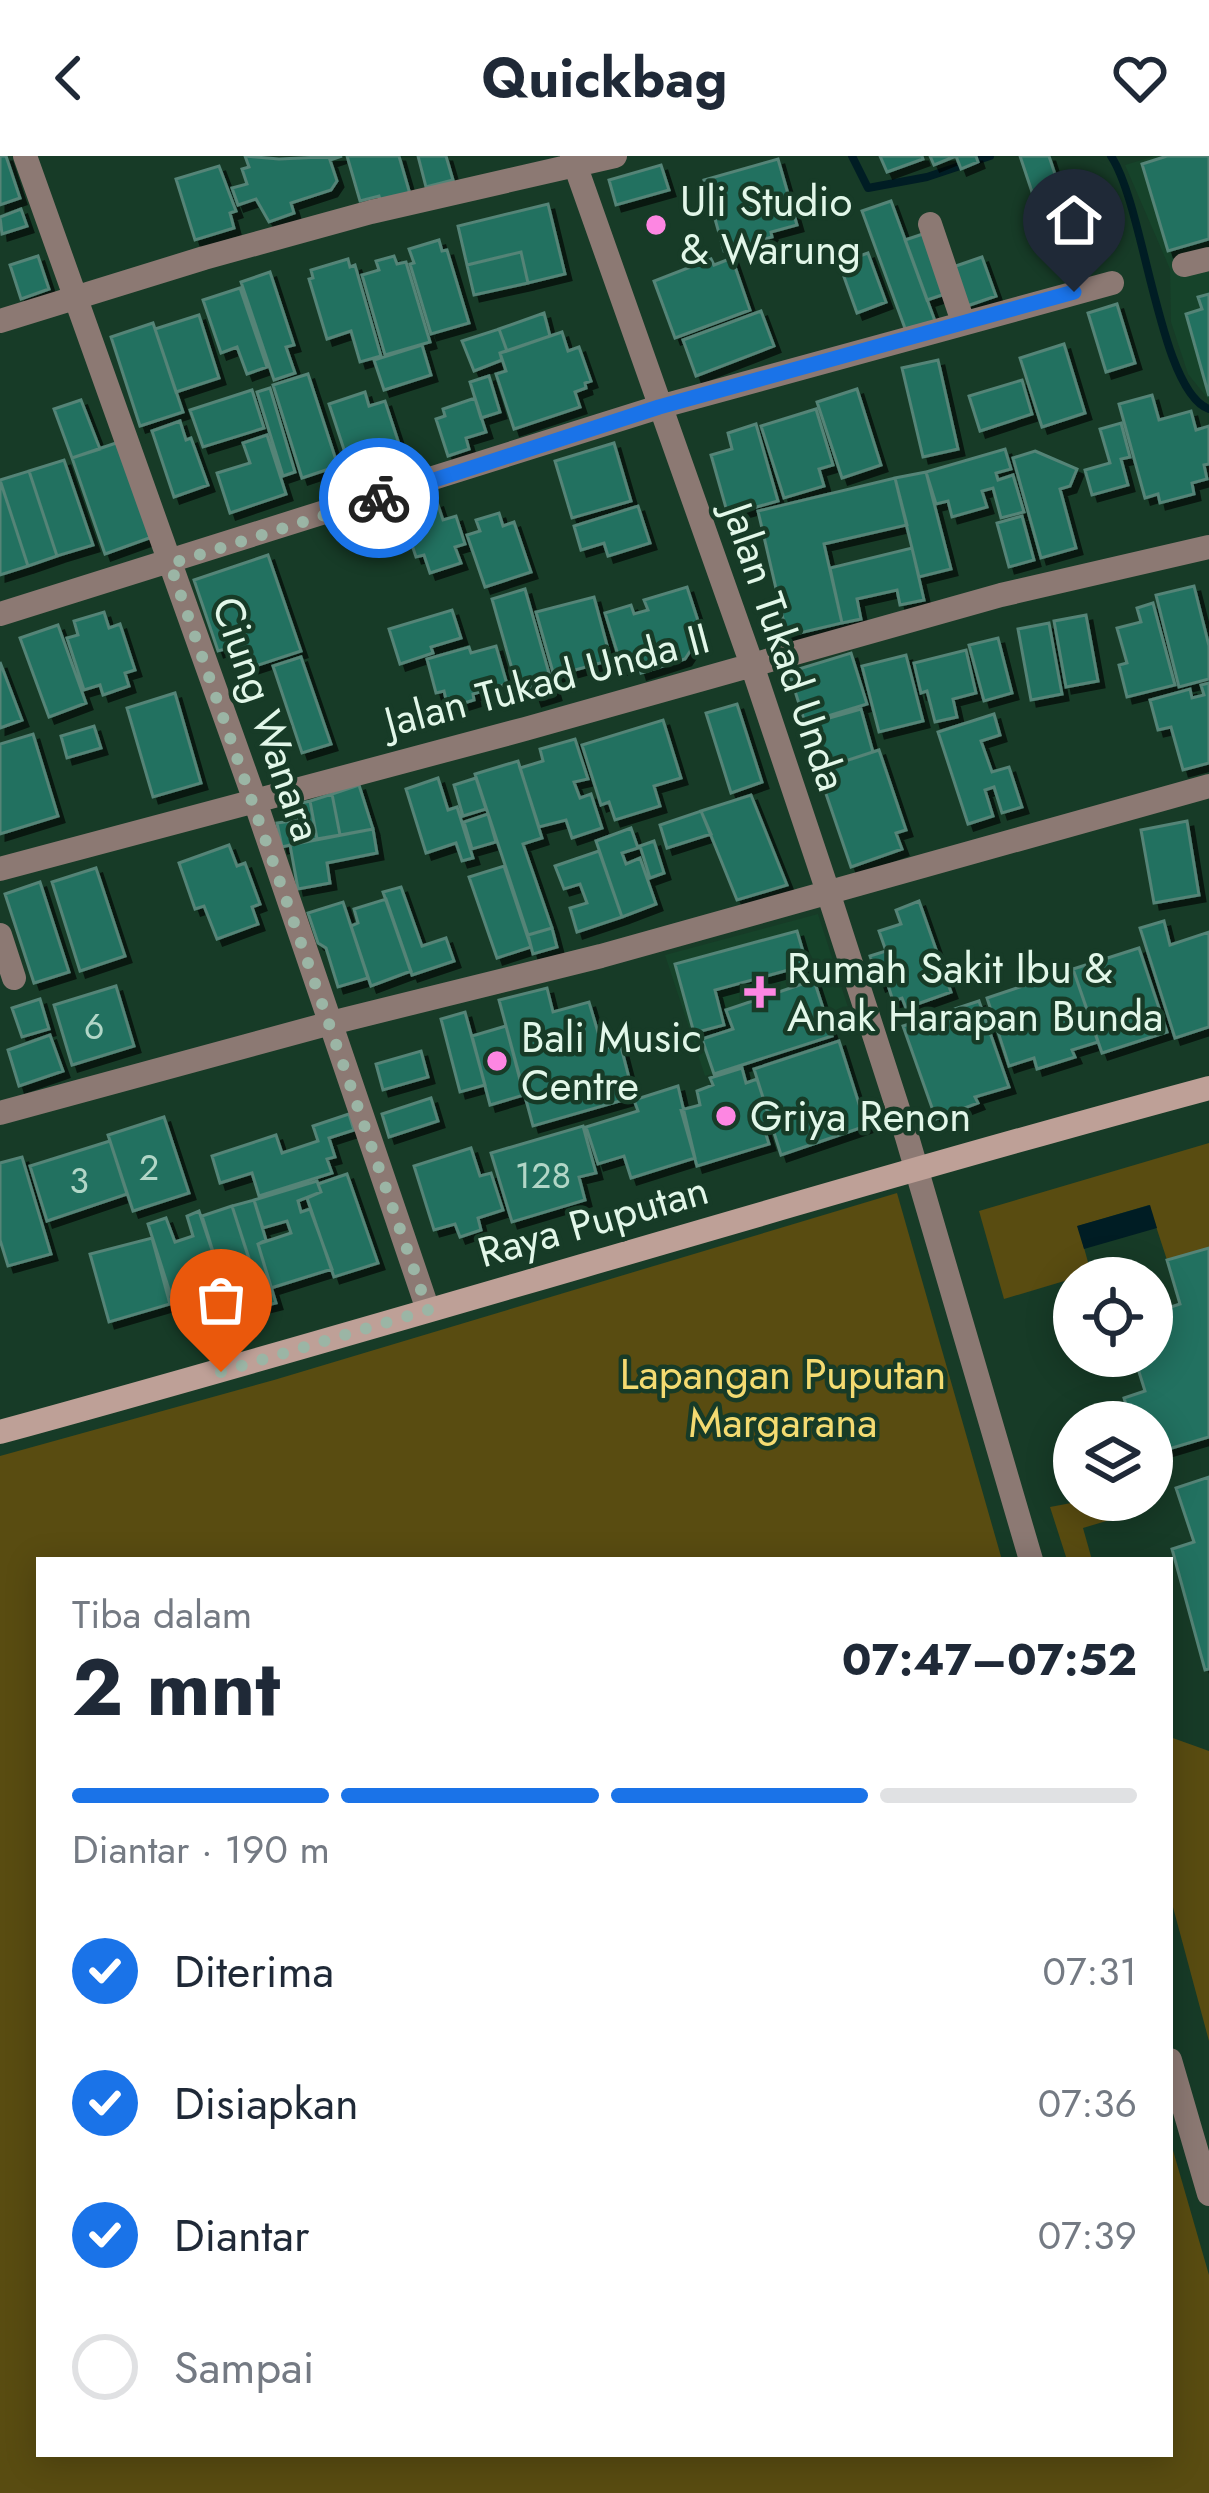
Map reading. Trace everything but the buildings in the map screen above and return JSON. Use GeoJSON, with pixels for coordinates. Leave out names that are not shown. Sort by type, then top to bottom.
{"type":"FeatureCollection","features":[{"type":"Feature","properties":{"kind":"main road","name":"Raya Puputan"},"geometry":{"type":"LineString","coordinates":[[0,1432],[267,1360],[916,1167],[1209,1088]]}},
{"type":"Feature","properties":{"kind":"street","name":"Ciung Wanara"},"geometry":{"type":"LineString","coordinates":[[25,156],[254,798],[428,1310]]}},
{"type":"Feature","properties":{"kind":"street"},"geometry":{"type":"LineString","coordinates":[[0,321],[371,212],[574,161],[615,156]]}},
{"type":"Feature","properties":{"kind":"street","name":"Jalan Tukad Unda"},"geometry":{"type":"LineString","coordinates":[[574,161],[828,892],[916,1167],[1030,1557]]}},
{"type":"Feature","properties":{"kind":"street"},"geometry":{"type":"LineString","coordinates":[[930,224],[963,322]]}},
{"type":"Feature","properties":{"kind":"street"},"geometry":{"type":"LineString","coordinates":[[0,614],[659,407],[1112,283]]}},
{"type":"Feature","properties":{"kind":"street","name":"Jalan Tukad Unda II"},"geometry":{"type":"LineString","coordinates":[[0,869],[1001,595],[1209,548]]}},
{"type":"Feature","properties":{"kind":"street"},"geometry":{"type":"LineString","coordinates":[[0,1113],[602,956],[1209,785]]}},
{"type":"Feature","properties":{"kind":"street"},"geometry":{"type":"LineString","coordinates":[[0,935],[14,978]]}},
{"type":"Feature","properties":{"kind":"street"},"geometry":{"type":"LineString","coordinates":[[1173,2070],[1209,2194]]}},
{"type":"Feature","properties":{"kind":"shaded area"},"geometry":{"type":"Polygon","coordinates":[[[1155,156],[1209,156],[1209,400],[1188,374],[1171,322],[1170,269],[1125,165],[1155,156]]]}},
{"type":"Feature","properties":{"kind":"shaded area","name":"Rumah Sakit Ibu & Anak Harapan Bunda"},"geometry":{"type":"Polygon","coordinates":[[[818,914],[855,1029],[705,1076],[665,955],[818,914]]]}},
{"type":"Feature","properties":{"kind":"green space"},"geometry":{"type":"Polygon","coordinates":[[[1209,1143],[1209,1248],[1166,1257],[1149,1205],[1078,1226],[1087,1257],[1053,1257],[1053,1284],[1004,1299],[979,1211],[1209,1143]]]}},
{"type":"Feature","properties":{"kind":"green space","name":"Lapangan Puputan Margarana"},"geometry":{"type":"Polygon","coordinates":[[[897,1193],[1001,1557],[36,1557],[36,2457],[1173,2457],[1173,2150],[1209,2275],[1209,2493],[0,2493],[0,1456],[274,1380],[897,1193]]]}},
{"type":"Feature","properties":{"kind":"green space"},"geometry":{"type":"Polygon","coordinates":[[[1054,1521],[1106,1521],[1083,1528],[1091,1557],[1066,1557],[1054,1521]]]}},
{"type":"Feature","properties":{"kind":"green space"},"geometry":{"type":"Polygon","coordinates":[[[1173,1738],[1209,1751],[1209,2041],[1173,1907],[1173,1738]]]}},
{"type":"Feature","properties":{"kind":"water"},"geometry":{"type":"Polygon","coordinates":[[[1150,1205],[1157,1228],[1084,1249],[1077,1226],[1150,1205]]]}},
{"type":"Feature","properties":{"kind":"waterway"},"geometry":{"type":"LineString","coordinates":[[852,156],[868,188],[927,177],[990,156]]}},
{"type":"Feature","properties":{"kind":"waterway"},"geometry":{"type":"LineString","coordinates":[[1111,156],[1134,215],[1177,369],[1192,395],[1209,409]]}},
{"type":"Feature","properties":{"kind":"way so far"},"geometry":{"type":"LineString","coordinates":[[221,1372],[428,1310],[170,564],[379,498]]}},
{"type":"Feature","properties":{"kind":"place","name":"Uli Studio & Warung"},"geometry":{"type":"Point","coordinates":[656,225]}},
{"type":"Feature","properties":{"kind":"place","name":"Rumah Sakit Ibu & Anak Harapan Bunda"},"geometry":{"type":"Point","coordinates":[760,992]}},
{"type":"Feature","properties":{"kind":"place","name":"Bali Music Centre"},"geometry":{"type":"Point","coordinates":[497,1061]}},
{"type":"Feature","properties":{"kind":"place","name":"Griya Renon"},"geometry":{"type":"Point","coordinates":[726,1116]}},
{"type":"Feature","properties":{"kind":"route"},"geometry":{"type":"LineString","coordinates":[[379,498],[659,407],[1074,292]]}}]}
